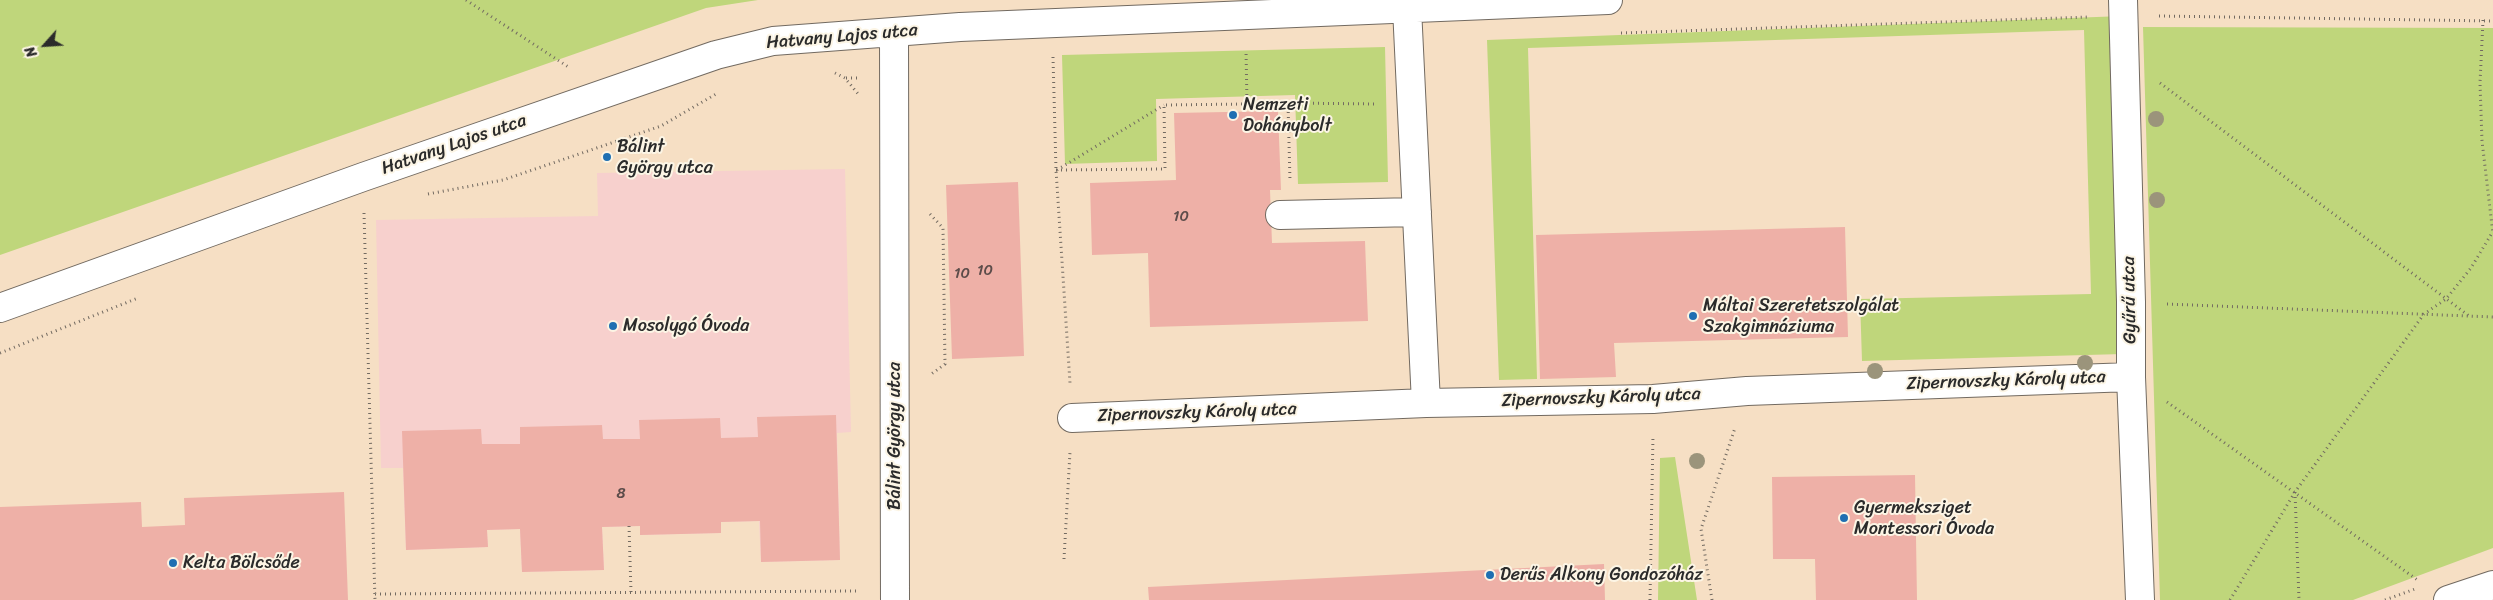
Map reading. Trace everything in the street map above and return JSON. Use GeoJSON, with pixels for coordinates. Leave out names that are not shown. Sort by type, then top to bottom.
{"type":"FeatureCollection","features":[{"type":"Feature","properties":{"kind":"street","name":"Hatvany Lajos utca"},"geometry":{"type":"LineString","coordinates":[[0,308],[363,177],[716,55],[773,41],[960,27],[1375,5],[1407,8],[1608,0]]}},
{"type":"Feature","properties":{"kind":"street"},"geometry":{"type":"LineString","coordinates":[[1407,8],[1426,403]]}},
{"type":"Feature","properties":{"kind":"street","name":"Gyűrű utca"},"geometry":{"type":"LineString","coordinates":[[2123,8],[2131,302],[2131,377],[2140,600]]}},
{"type":"Feature","properties":{"kind":"street","name":"Bálint György utca"},"geometry":{"type":"LineString","coordinates":[[894,32],[895,600]]}},
{"type":"Feature","properties":{"kind":"street"},"geometry":{"type":"LineString","coordinates":[[1285,215],[1416,212]]}},
{"type":"Feature","properties":{"kind":"street","name":"Zipernovszky Károly utca"},"geometry":{"type":"LineString","coordinates":[[1072,418],[1426,403],[1653,399],[1747,392],[2131,377]]}},
{"type":"Feature","properties":{"kind":"street"},"geometry":{"type":"LineString","coordinates":[[2448,600],[2493,584]]}},
{"type":"Feature","properties":{"kind":"path"},"geometry":{"type":"LineString","coordinates":[[466,0],[575,71]]}},
{"type":"Feature","properties":{"kind":"path"},"geometry":{"type":"LineString","coordinates":[[1617,33],[2123,8],[2493,21]]}},
{"type":"Feature","properties":{"kind":"path"},"geometry":{"type":"LineString","coordinates":[[2230,600],[2295,492],[2424,314],[2446,299],[2472,268],[2493,234],[2482,141],[2480,83],[2483,20]]}},
{"type":"Feature","properties":{"kind":"path"},"geometry":{"type":"LineString","coordinates":[[1246,42],[1247,104]]}},
{"type":"Feature","properties":{"kind":"path"},"geometry":{"type":"LineString","coordinates":[[1052,47],[1056,170],[1072,418],[1064,559]]}},
{"type":"Feature","properties":{"kind":"path"},"geometry":{"type":"LineString","coordinates":[[2124,56],[2469,316]]}},
{"type":"Feature","properties":{"kind":"path"},"geometry":{"type":"LineString","coordinates":[[831,71],[845,78],[859,96],[861,103]]}},
{"type":"Feature","properties":{"kind":"path"},"geometry":{"type":"LineString","coordinates":[[426,194],[503,180],[651,129],[720,92]]}},
{"type":"Feature","properties":{"kind":"path"},"geometry":{"type":"LineString","coordinates":[[1285,215],[1288,103]]}},
{"type":"Feature","properties":{"kind":"path"},"geometry":{"type":"LineString","coordinates":[[1056,170],[1165,169],[1164,104]]}},
{"type":"Feature","properties":{"kind":"path"},"geometry":{"type":"LineString","coordinates":[[1056,170],[1164,104],[1386,104]]}},
{"type":"Feature","properties":{"kind":"path"},"geometry":{"type":"LineString","coordinates":[[363,177],[375,600]]}},
{"type":"Feature","properties":{"kind":"path"},"geometry":{"type":"LineString","coordinates":[[924,208],[943,228],[945,364],[924,379]]}},
{"type":"Feature","properties":{"kind":"path"},"geometry":{"type":"LineString","coordinates":[[2131,302],[2493,317]]}},
{"type":"Feature","properties":{"kind":"path"},"geometry":{"type":"LineString","coordinates":[[2131,377],[2425,585]]}},
{"type":"Feature","properties":{"kind":"path"},"geometry":{"type":"LineString","coordinates":[[1712,600],[1701,529],[1747,392]]}},
{"type":"Feature","properties":{"kind":"path"},"geometry":{"type":"LineString","coordinates":[[1650,600],[1653,399]]}},
{"type":"Feature","properties":{"kind":"path"},"geometry":{"type":"LineString","coordinates":[[2295,492],[2299,600]]}},
{"type":"Feature","properties":{"kind":"path"},"geometry":{"type":"LineString","coordinates":[[629,526],[631,592]]}},
{"type":"Feature","properties":{"kind":"path"},"geometry":{"type":"LineString","coordinates":[[375,594],[864,591]]}},
{"type":"Feature","properties":{"kind":"shaded area","name":"Mosolygó Óvoda"},"geometry":{"type":"Polygon","coordinates":[[[845,169],[851,432],[837,433],[840,560],[761,562],[759,521],[721,522],[721,533],[640,535],[640,526],[602,527],[604,570],[522,572],[520,529],[487,530],[488,547],[406,550],[403,468],[381,468],[376,220],[598,216],[597,173],[845,169]]]}},
{"type":"Feature","properties":{"kind":"green space"},"geometry":{"type":"Polygon","coordinates":[[[0,0],[758,0],[706,8],[0,255],[0,0]]]}},
{"type":"Feature","properties":{"kind":"green space"},"geometry":{"type":"Polygon","coordinates":[[[2123,16],[2123,354],[1862,361],[1860,299],[2091,294],[2084,30],[1528,48],[1537,379],[1499,380],[1487,40],[2123,16]]]}},
{"type":"Feature","properties":{"kind":"green space"},"geometry":{"type":"Polygon","coordinates":[[[2143,27],[2493,28],[2493,548],[2353,600],[2160,600],[2143,27]]]}},
{"type":"Feature","properties":{"kind":"green space"},"geometry":{"type":"Polygon","coordinates":[[[1385,47],[1388,182],[1298,184],[1295,95],[1156,99],[1157,161],[1065,164],[1062,55],[1385,47]]]}},
{"type":"Feature","properties":{"kind":"green space"},"geometry":{"type":"Polygon","coordinates":[[[1675,457],[1697,600],[1658,600],[1660,458],[1675,457]]]}},
{"type":"Feature","properties":{"kind":"building"},"geometry":{"type":"Polygon","coordinates":[[[1278,111],[1281,190],[1270,190],[1272,243],[1365,241],[1368,321],[1150,327],[1148,253],[1092,255],[1090,183],[1176,180],[1174,113],[1278,111]]]}},
{"type":"Feature","properties":{"kind":"building"},"geometry":{"type":"Polygon","coordinates":[[[1018,182],[1024,356],[952,359],[946,185],[1018,182]]]}},
{"type":"Feature","properties":{"kind":"building","name":"Máltai Szeretetszolgálat Szakgimnáziuma"},"geometry":{"type":"Polygon","coordinates":[[[1845,227],[1848,337],[1614,343],[1616,377],[1540,379],[1536,235],[1845,227]]]}},
{"type":"Feature","properties":{"kind":"building"},"geometry":{"type":"Polygon","coordinates":[[[836,415],[840,560],[761,562],[760,521],[721,522],[721,533],[640,535],[640,526],[602,527],[604,570],[522,572],[520,529],[487,530],[488,547],[406,550],[402,431],[481,429],[482,444],[520,444],[520,427],[602,425],[603,439],[640,439],[639,420],[720,418],[721,438],[758,437],[757,417],[836,415]]]}},
{"type":"Feature","properties":{"kind":"building","name":"Gyermeksziget Montessori Óvoda"},"geometry":{"type":"Polygon","coordinates":[[[1915,475],[1917,600],[1816,600],[1815,559],[1773,559],[1772,477],[1915,475]]]}},
{"type":"Feature","properties":{"kind":"building","name":"Kelta Bölcsőde"},"geometry":{"type":"Polygon","coordinates":[[[344,492],[348,600],[0,600],[0,507],[141,502],[142,527],[185,525],[184,498],[344,492]]]}},
{"type":"Feature","properties":{"kind":"building","name":"Derűs Alkony Gondozóház"},"geometry":{"type":"Polygon","coordinates":[[[1604,564],[1605,600],[1149,600],[1148,587],[1604,564]]]}},
{"type":"Feature","properties":{"kind":"place","name":"Nemzeti Dohánybolt"},"geometry":{"type":"Point","coordinates":[1233,115]}},
{"type":"Feature","properties":{"kind":"place","name":"Bálint György utca"},"geometry":{"type":"Point","coordinates":[607,157]}},
{"type":"Feature","properties":{"kind":"place","name":"Máltai Szeretetszolgálat Szakgimnáziuma"},"geometry":{"type":"Point","coordinates":[1693,316]}},
{"type":"Feature","properties":{"kind":"place","name":"Mosolygó Óvoda"},"geometry":{"type":"Point","coordinates":[613,326]}},
{"type":"Feature","properties":{"kind":"place","name":"Gyermeksziget Montessori Óvoda"},"geometry":{"type":"Point","coordinates":[1844,518]}},
{"type":"Feature","properties":{"kind":"place","name":"Kelta Bölcsőde"},"geometry":{"type":"Point","coordinates":[173,563]}},
{"type":"Feature","properties":{"kind":"place","name":"Derűs Alkony Gondozóház"},"geometry":{"type":"Point","coordinates":[1490,575]}}]}
